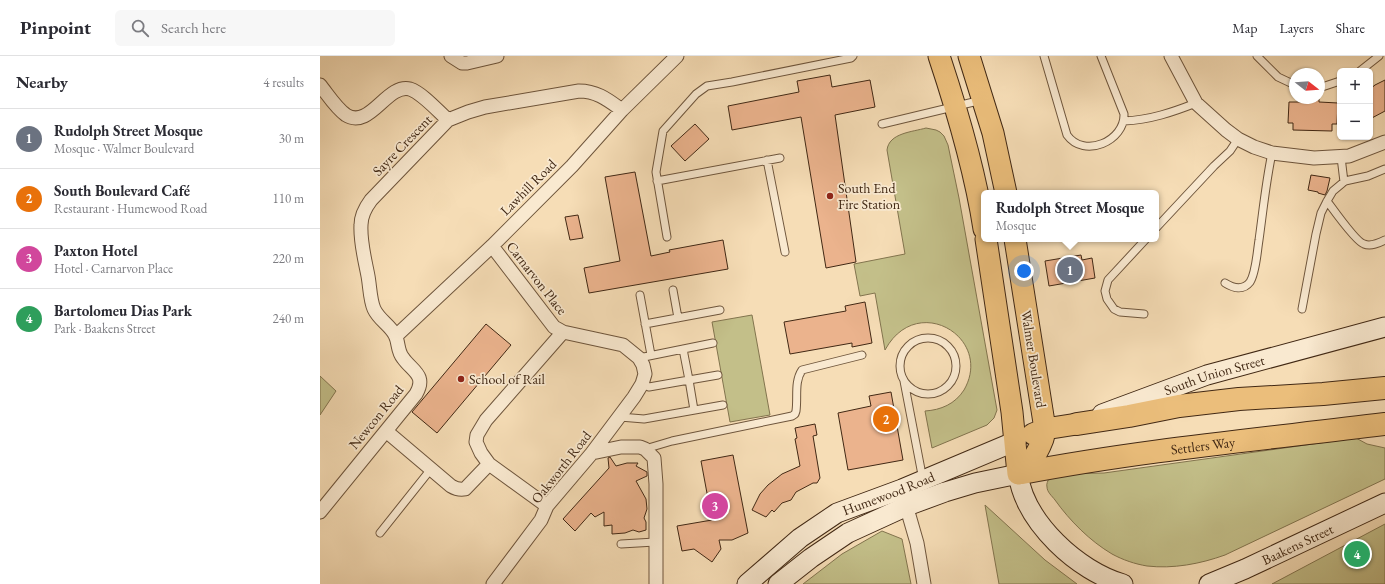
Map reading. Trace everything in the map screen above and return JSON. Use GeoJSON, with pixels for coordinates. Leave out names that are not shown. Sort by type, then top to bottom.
{"type":"FeatureCollection","features":[{"type":"Feature","properties":{"kind":"highway"},"geometry":{"type":"LineString","coordinates":[[1077,424],[1179,406],[1239,399],[1323,394],[1385,388]]}},
{"type":"Feature","properties":{"kind":"highway","name":"Settlers Way"},"geometry":{"type":"LineString","coordinates":[[1020,473],[1182,448],[1385,424]]}},
{"type":"Feature","properties":{"kind":"main road"},"geometry":{"type":"LineString","coordinates":[[939,56],[957,107],[971,163],[981,214]]}},
{"type":"Feature","properties":{"kind":"main road"},"geometry":{"type":"LineString","coordinates":[[969,56],[984,100],[993,133],[1005,190]]}},
{"type":"Feature","properties":{"kind":"main road","name":"Walmer Boulevard"},"geometry":{"type":"LineString","coordinates":[[986,242],[1020,473],[1027,468],[1043,440],[1045,429],[1015,242]]}},
{"type":"Feature","properties":{"kind":"main road","name":"South Union Street"},"geometry":{"type":"LineString","coordinates":[[1045,429],[1077,424]]}},
{"type":"Feature","properties":{"kind":"main road","name":"Humewood Road"},"geometry":{"type":"LineString","coordinates":[[1016,441],[1045,429]]}},
{"type":"Feature","properties":{"kind":"street"},"geometry":{"type":"LineString","coordinates":[[451,56],[462,63],[497,56]]}},
{"type":"Feature","properties":{"kind":"street","name":"Lawhill Road"},"geometry":{"type":"LineString","coordinates":[[396,336],[492,246],[572,166],[622,110],[677,56]]}},
{"type":"Feature","properties":{"kind":"street"},"geometry":{"type":"LineString","coordinates":[[1171,56],[1196,103],[1238,139],[1254,147],[1272,152],[1314,158],[1341,157],[1349,156],[1385,142]]}},
{"type":"Feature","properties":{"kind":"street"},"geometry":{"type":"LineString","coordinates":[[320,85],[338,107],[350,117],[357,118],[365,115],[397,90],[405,88],[417,92],[448,120]]}},
{"type":"Feature","properties":{"kind":"street","name":"Sayre Crescent"},"geometry":{"type":"LineString","coordinates":[[396,336],[374,309],[360,226],[362,214],[371,200],[448,120],[485,107],[579,91],[587,91],[601,95],[622,110]]}},
{"type":"Feature","properties":{"kind":"street","name":"Carnarvon Place"},"geometry":{"type":"LineString","coordinates":[[492,246],[554,327],[563,332],[623,345],[644,359]]}},
{"type":"Feature","properties":{"kind":"street","name":"South Union Street"},"geometry":{"type":"LineString","coordinates":[[1077,424],[1207,375],[1385,327]]}},
{"type":"Feature","properties":{"kind":"street"},"geometry":{"type":"LineString","coordinates":[[547,506],[489,464],[481,453],[476,442],[481,426],[563,332]]}},
{"type":"Feature","properties":{"kind":"street","name":"Newcon Road"},"geometry":{"type":"LineString","coordinates":[[320,512],[416,394],[420,384],[419,377],[399,352],[396,336]]}},
{"type":"Feature","properties":{"kind":"street"},"geometry":{"type":"LineString","coordinates":[[642,384],[645,374],[644,359]]}},
{"type":"Feature","properties":{"kind":"street","name":"Oakworth Road"},"geometry":{"type":"LineString","coordinates":[[493,584],[541,520],[547,506],[592,453],[620,417],[642,384]]}},
{"type":"Feature","properties":{"kind":"street"},"geometry":{"type":"LineString","coordinates":[[386,430],[452,486],[461,490],[466,489],[489,464]]}},
{"type":"Feature","properties":{"kind":"street","name":"Humewood Road"},"geometry":{"type":"LineString","coordinates":[[778,584],[848,533],[904,497],[923,480],[1016,441]]}},
{"type":"Feature","properties":{"kind":"street"},"geometry":{"type":"LineString","coordinates":[[592,453],[621,447],[640,447],[645,449],[654,458],[656,584]]}},
{"type":"Feature","properties":{"kind":"street"},"geometry":{"type":"LineString","coordinates":[[1020,473],[1020,486],[1027,504],[1057,542],[1070,556],[1094,572],[1123,584]]}},
{"type":"Feature","properties":{"kind":"street","name":"Humewood Road"},"geometry":{"type":"LineString","coordinates":[[748,584],[800,538],[837,514],[904,497],[945,492],[975,483],[1020,473]]}},
{"type":"Feature","properties":{"kind":"street"},"geometry":{"type":"LineString","coordinates":[[904,497],[917,543],[924,584]]}},
{"type":"Feature","properties":{"kind":"street","name":"Baakens Street"},"geometry":{"type":"LineString","coordinates":[[1209,584],[1385,503]]}},
{"type":"Feature","properties":{"kind":"lane"},"geometry":{"type":"LineString","coordinates":[[667,237],[656,172],[663,131],[696,94],[707,86],[851,58],[853,56]]}},
{"type":"Feature","properties":{"kind":"lane"},"geometry":{"type":"LineString","coordinates":[[1044,56],[1067,135],[1071,141],[1078,145],[1087,147],[1106,142],[1118,133],[1124,121],[1124,114],[1101,56]]}},
{"type":"Feature","properties":{"kind":"lane"},"geometry":{"type":"LineString","coordinates":[[1257,56],[1278,77],[1289,82]]}},
{"type":"Feature","properties":{"kind":"lane"},"geometry":{"type":"LineString","coordinates":[[1364,68],[1379,56]]}},
{"type":"Feature","properties":{"kind":"lane"},"geometry":{"type":"LineString","coordinates":[[1325,86],[1337,82]]}},
{"type":"Feature","properties":{"kind":"lane"},"geometry":{"type":"LineString","coordinates":[[882,124],[984,100]]}},
{"type":"Feature","properties":{"kind":"lane"},"geometry":{"type":"LineString","coordinates":[[1124,121],[1158,116],[1196,103]]}},
{"type":"Feature","properties":{"kind":"lane"},"geometry":{"type":"LineString","coordinates":[[1159,225],[1230,151],[1238,139]]}},
{"type":"Feature","properties":{"kind":"lane"},"geometry":{"type":"LineString","coordinates":[[1225,283],[1236,288],[1240,288],[1246,286],[1252,277],[1256,260],[1272,152]]}},
{"type":"Feature","properties":{"kind":"lane"},"geometry":{"type":"LineString","coordinates":[[1341,157],[1344,182]]}},
{"type":"Feature","properties":{"kind":"lane"},"geometry":{"type":"LineString","coordinates":[[657,181],[780,158]]}},
{"type":"Feature","properties":{"kind":"lane"},"geometry":{"type":"LineString","coordinates":[[767,160],[785,252]]}},
{"type":"Feature","properties":{"kind":"lane"},"geometry":{"type":"LineString","coordinates":[[1302,309],[1316,234],[1321,213],[1327,201],[1333,191],[1344,182],[1385,169]]}},
{"type":"Feature","properties":{"kind":"lane"},"geometry":{"type":"LineString","coordinates":[[1327,201],[1360,242],[1369,245],[1377,244],[1385,240]]}},
{"type":"Feature","properties":{"kind":"lane"},"geometry":{"type":"LineString","coordinates":[[1143,242],[1108,280],[1105,291],[1107,299],[1114,309],[1120,312],[1144,314]]}},
{"type":"Feature","properties":{"kind":"lane"},"geometry":{"type":"LineString","coordinates":[[673,290],[678,318]]}},
{"type":"Feature","properties":{"kind":"lane"},"geometry":{"type":"LineString","coordinates":[[640,295],[645,324],[644,359],[713,343]]}},
{"type":"Feature","properties":{"kind":"lane"},"geometry":{"type":"LineString","coordinates":[[645,324],[720,310]]}},
{"type":"Feature","properties":{"kind":"lane"},"geometry":{"type":"LineString","coordinates":[[904,381],[914,391],[929,395],[943,390],[953,379],[957,365],[952,351],[942,340],[927,337],[913,341],[903,352],[899,367],[904,381],[923,480]]}},
{"type":"Feature","properties":{"kind":"lane"},"geometry":{"type":"LineString","coordinates":[[683,349],[694,410]]}},
{"type":"Feature","properties":{"kind":"lane"},"geometry":{"type":"LineString","coordinates":[[645,449],[672,441],[792,416],[796,411],[797,382],[802,370],[862,355]]}},
{"type":"Feature","properties":{"kind":"lane"},"geometry":{"type":"LineString","coordinates":[[642,384],[649,387],[718,375]]}},
{"type":"Feature","properties":{"kind":"lane"},"geometry":{"type":"LineString","coordinates":[[620,417],[644,419],[723,404]]}},
{"type":"Feature","properties":{"kind":"lane"},"geometry":{"type":"LineString","coordinates":[[380,533],[431,469]]}},
{"type":"Feature","properties":{"kind":"lane"},"geometry":{"type":"LineString","coordinates":[[621,544],[655,542]]}},
{"type":"Feature","properties":{"kind":"shaded area"},"geometry":{"type":"Polygon","coordinates":[[[926,128],[940,132],[944,136],[948,145],[997,410],[994,418],[987,425],[932,448],[925,411],[942,408],[952,403],[964,390],[971,371],[969,354],[961,339],[948,328],[932,323],[915,324],[899,333],[885,350],[875,293],[860,296],[854,264],[905,254],[887,150],[892,140],[902,134],[926,128]]]}},
{"type":"Feature","properties":{"kind":"shaded area"},"geometry":{"type":"Polygon","coordinates":[[[752,315],[770,415],[730,422],[712,322],[752,315]]]}},
{"type":"Feature","properties":{"kind":"shaded area"},"geometry":{"type":"Polygon","coordinates":[[[320,376],[336,391],[320,415],[320,376]]]}},
{"type":"Feature","properties":{"kind":"shaded area"},"geometry":{"type":"Polygon","coordinates":[[[1356,438],[1367,444],[1385,448],[1385,479],[1225,555],[1186,565],[1167,567],[1147,566],[1129,562],[1112,554],[1096,543],[1074,523],[1047,489],[1049,478],[1058,474],[1104,473],[1356,438]]]}},
{"type":"Feature","properties":{"kind":"shaded area"},"geometry":{"type":"Polygon","coordinates":[[[985,505],[1045,560],[1077,584],[999,584],[985,505]]]}},
{"type":"Feature","properties":{"kind":"shaded area"},"geometry":{"type":"Polygon","coordinates":[[[1385,524],[1385,584],[1272,584],[1385,524]]]}},
{"type":"Feature","properties":{"kind":"shaded area"},"geometry":{"type":"Polygon","coordinates":[[[882,531],[902,539],[911,584],[803,584],[842,554],[882,531]]]}},
{"type":"Feature","properties":{"kind":"building","name":"South End Fire Station"},"geometry":{"type":"Polygon","coordinates":[[[830,75],[832,87],[870,80],[875,107],[835,115],[856,262],[826,268],[801,117],[732,130],[728,106],[799,92],[797,81],[830,75]]]}},
{"type":"Feature","properties":{"kind":"building"},"geometry":{"type":"Polygon","coordinates":[[[1385,80],[1385,111],[1373,117],[1373,87],[1385,80]]]}},
{"type":"Feature","properties":{"kind":"building"},"geometry":{"type":"Polygon","coordinates":[[[1289,102],[1289,104],[1337,103],[1337,124],[1332,124],[1332,131],[1293,130],[1293,123],[1288,123],[1289,102]]]}},
{"type":"Feature","properties":{"kind":"building"},"geometry":{"type":"Polygon","coordinates":[[[695,124],[709,139],[685,161],[671,146],[695,124]]]}},
{"type":"Feature","properties":{"kind":"building"},"geometry":{"type":"Polygon","coordinates":[[[635,172],[651,256],[670,252],[669,250],[723,240],[728,269],[589,293],[584,268],[620,261],[605,177],[635,172]]]}},
{"type":"Feature","properties":{"kind":"building"},"geometry":{"type":"Polygon","coordinates":[[[1311,175],[1330,178],[1325,195],[1308,190],[1311,175]]]}},
{"type":"Feature","properties":{"kind":"building"},"geometry":{"type":"Polygon","coordinates":[[[578,215],[583,238],[570,240],[565,217],[578,215]]]}},
{"type":"Feature","properties":{"kind":"building"},"geometry":{"type":"Polygon","coordinates":[[[1081,255],[1082,260],[1092,258],[1095,278],[1049,286],[1045,261],[1081,255]]]}},
{"type":"Feature","properties":{"kind":"building"},"geometry":{"type":"Polygon","coordinates":[[[865,302],[872,343],[852,347],[852,343],[790,354],[784,322],[846,311],[845,306],[865,302]]]}},
{"type":"Feature","properties":{"kind":"building","name":"School of Rail"},"geometry":{"type":"Polygon","coordinates":[[[486,324],[511,345],[437,433],[412,412],[486,324]]]}},
{"type":"Feature","properties":{"kind":"building"},"geometry":{"type":"Polygon","coordinates":[[[891,392],[903,460],[848,470],[838,413],[871,406],[869,396],[891,392]]]}},
{"type":"Feature","properties":{"kind":"building"},"geometry":{"type":"Polygon","coordinates":[[[815,424],[817,435],[813,436],[820,478],[817,483],[813,483],[796,492],[791,500],[782,503],[774,512],[772,510],[766,517],[752,510],[760,494],[768,485],[782,474],[800,466],[795,439],[797,438],[795,428],[815,424]]]}},
{"type":"Feature","properties":{"kind":"building"},"geometry":{"type":"Polygon","coordinates":[[[733,455],[748,533],[732,540],[719,540],[721,549],[712,562],[694,549],[682,551],[677,526],[712,520],[701,461],[733,455]]]}},
{"type":"Feature","properties":{"kind":"building"},"geometry":{"type":"Polygon","coordinates":[[[610,457],[616,466],[627,463],[638,463],[636,466],[647,472],[647,476],[636,481],[646,499],[647,509],[644,518],[646,522],[646,530],[639,532],[633,530],[625,533],[612,534],[612,525],[604,526],[604,512],[595,517],[591,513],[575,531],[563,519],[609,468],[608,458],[610,457]]]}},
{"type":"Feature","properties":{"kind":"place","name":"South End Fire Station"},"geometry":{"type":"Point","coordinates":[830,196]}},
{"type":"Feature","properties":{"kind":"place","name":"Rudolph Street Mosque"},"geometry":{"type":"Point","coordinates":[1070,270]}},
{"type":"Feature","properties":{"kind":"place","name":"School of Rail"},"geometry":{"type":"Point","coordinates":[461,379]}},
{"type":"Feature","properties":{"kind":"place","name":"South Boulevard Café"},"geometry":{"type":"Point","coordinates":[886,419]}},
{"type":"Feature","properties":{"kind":"place","name":"Paxton Hotel"},"geometry":{"type":"Point","coordinates":[715,506]}},
{"type":"Feature","properties":{"kind":"place","name":"Bartolomeu Dias Park"},"geometry":{"type":"Point","coordinates":[1357,554]}}]}
